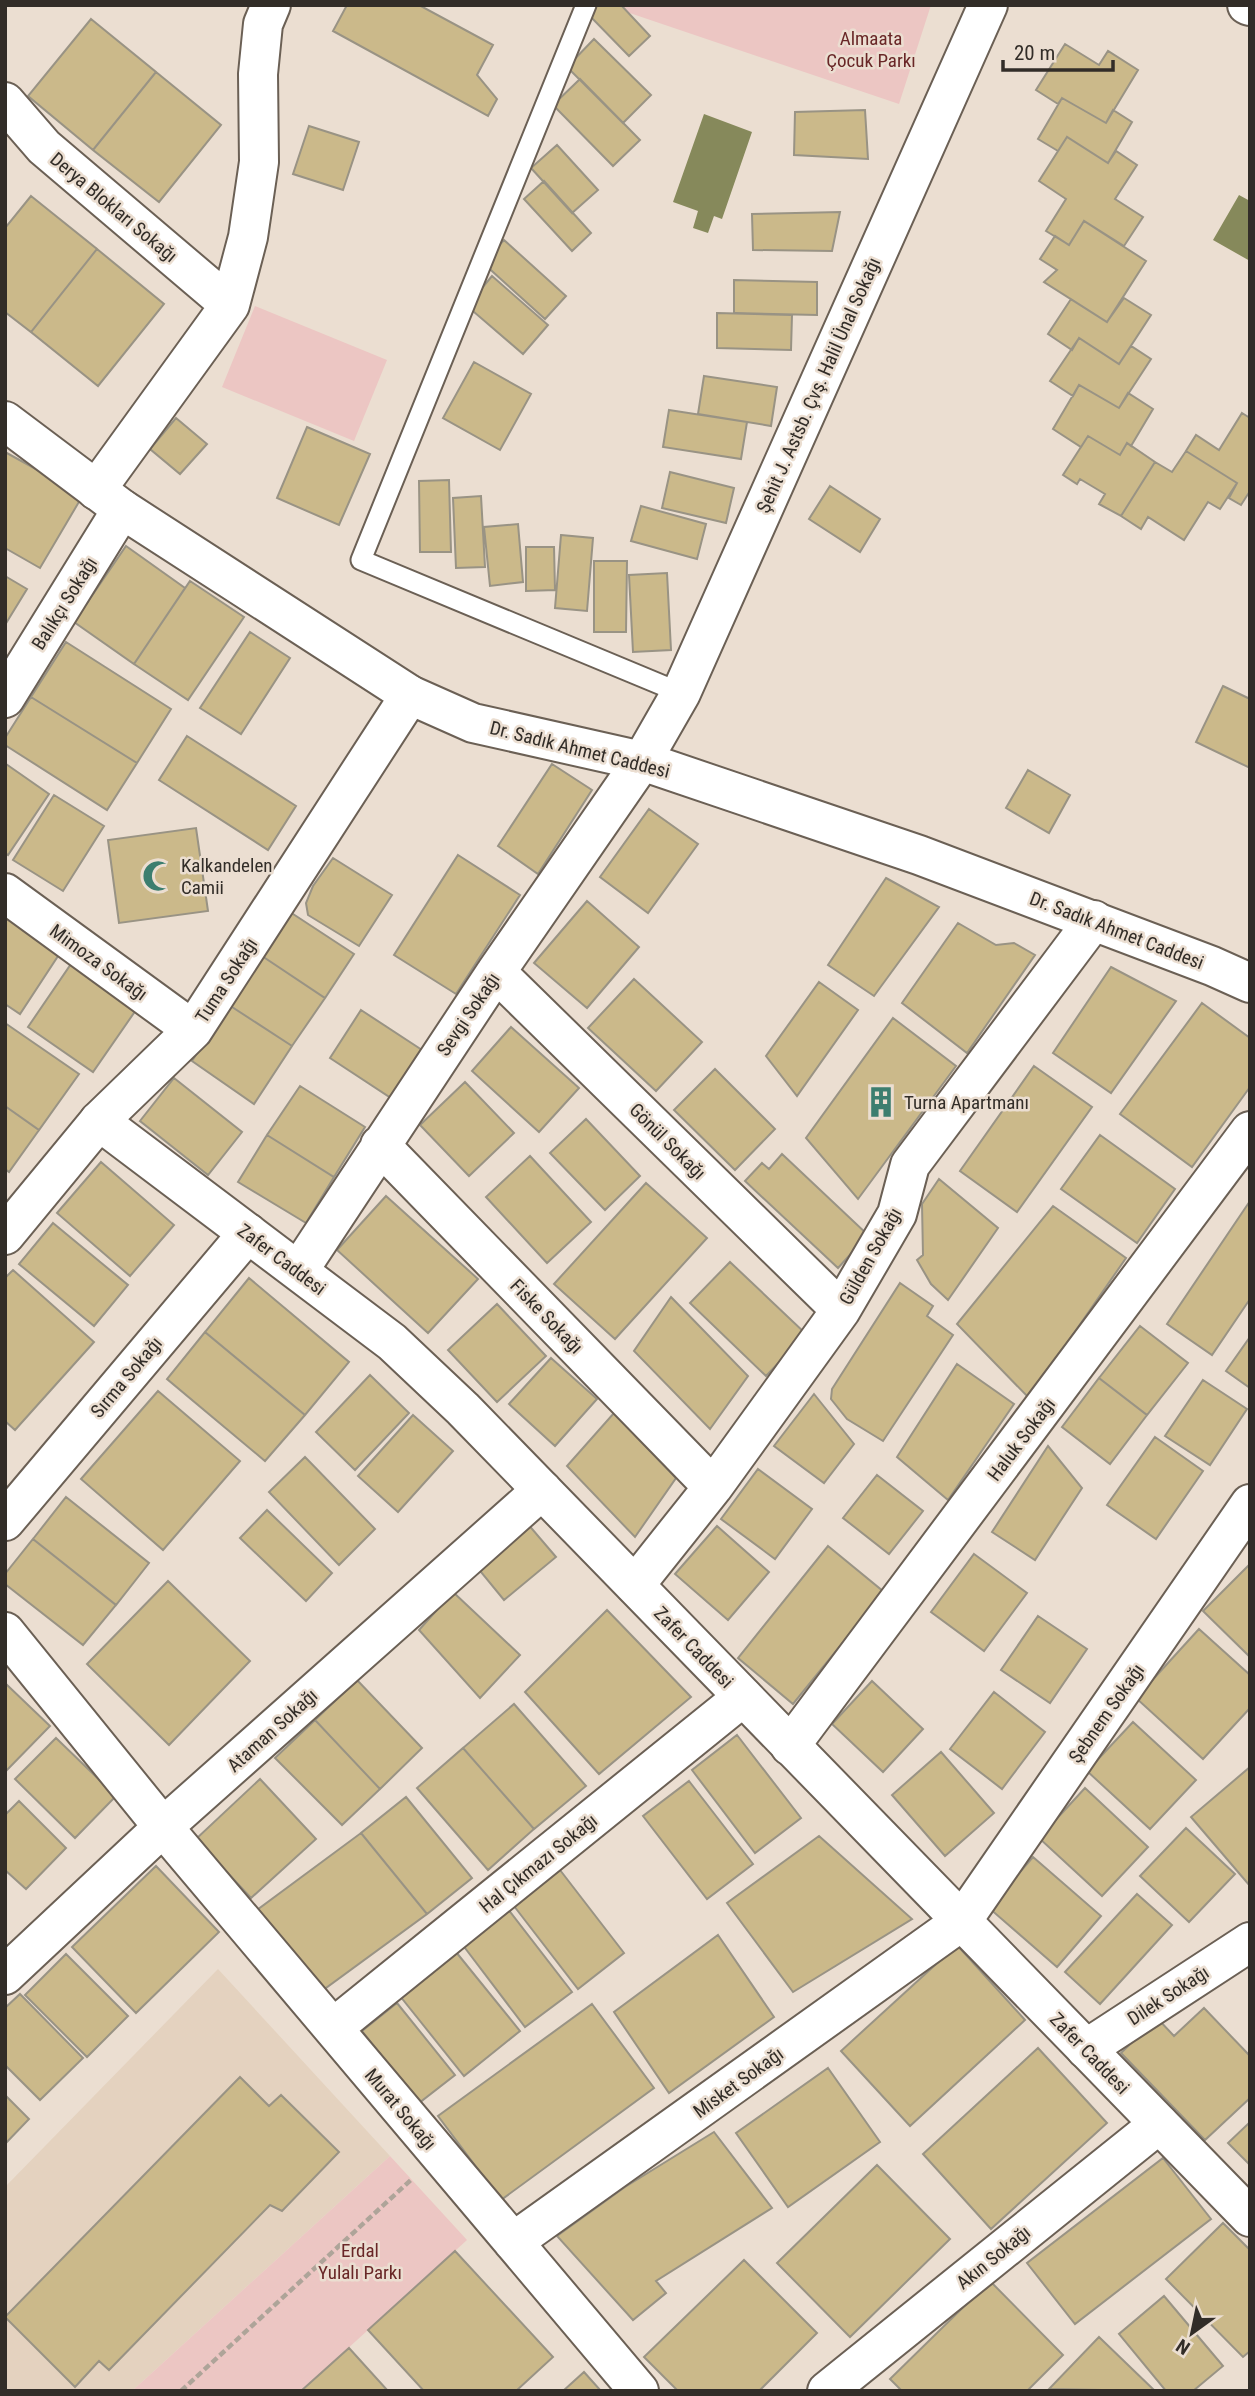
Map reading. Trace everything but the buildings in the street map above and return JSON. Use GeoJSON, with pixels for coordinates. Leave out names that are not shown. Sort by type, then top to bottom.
{"type":"FeatureCollection","features":[{"type":"Feature","properties":{"kind":"street","name":"Şehit J. Astsb. Çvş. Halil Ünal Sokağı"},"geometry":{"type":"LineString","coordinates":[[642,761],[681,693],[988,5]]}},
{"type":"Feature","properties":{"kind":"street"},"geometry":{"type":"LineString","coordinates":[[230,305],[248,237],[259,162],[259,11]]}},
{"type":"Feature","properties":{"kind":"street","name":"Derya Blokları Sokağı"},"geometry":{"type":"LineString","coordinates":[[5,102],[44,147],[230,305]]}},
{"type":"Feature","properties":{"kind":"street","name":"Balıkçı Sokağı"},"geometry":{"type":"LineString","coordinates":[[5,698],[109,499],[230,305]]}},
{"type":"Feature","properties":{"kind":"street","name":"Dr. Sadık Ahmet Caddesi"},"geometry":{"type":"LineString","coordinates":[[5,421],[109,499],[410,695],[472,723],[642,761],[919,855],[1094,920],[1250,983]]}},
{"type":"Feature","properties":{"kind":"street","name":"Tuma Sokağı"},"geometry":{"type":"LineString","coordinates":[[5,1235],[99,1121],[193,1030],[410,695]]}},
{"type":"Feature","properties":{"kind":"street","name":"Sevgi Sokağı"},"geometry":{"type":"LineString","coordinates":[[299,1270],[496,972],[642,761]]}},
{"type":"Feature","properties":{"kind":"street","name":"Mimoza Sokağı"},"geometry":{"type":"LineString","coordinates":[[5,893],[193,1030]]}},
{"type":"Feature","properties":{"kind":"street","name":"Gülden Sokağı"},"geometry":{"type":"LineString","coordinates":[[635,1585],[713,1487],[841,1310],[897,1214],[910,1165],[1094,920]]}},
{"type":"Feature","properties":{"kind":"street","name":"Gönül Sokağı"},"geometry":{"type":"LineString","coordinates":[[496,972],[841,1310]]}},
{"type":"Feature","properties":{"kind":"street","name":"Zafer Caddesi"},"geometry":{"type":"LineString","coordinates":[[99,1121],[393,1342],[463,1409],[1250,2217]]}},
{"type":"Feature","properties":{"kind":"street","name":"Haluk Sokağı"},"geometry":{"type":"LineString","coordinates":[[790,1746],[1250,1131]]}},
{"type":"Feature","properties":{"kind":"street","name":"Fiske Sokağı"},"geometry":{"type":"LineString","coordinates":[[380,1145],[713,1487]]}},
{"type":"Feature","properties":{"kind":"street","name":"Sırma Sokağı"},"geometry":{"type":"LineString","coordinates":[[5,1521],[248,1233]]}},
{"type":"Feature","properties":{"kind":"street","name":"Ataman Sokağı"},"geometry":{"type":"LineString","coordinates":[[5,1975],[163,1827],[542,1490]]}},
{"type":"Feature","properties":{"kind":"street","name":"Şebnem Sokağı"},"geometry":{"type":"LineString","coordinates":[[962,1921],[1249,1509]]}},
{"type":"Feature","properties":{"kind":"street"},"geometry":{"type":"LineString","coordinates":[[5,1632],[163,1827]]}},
{"type":"Feature","properties":{"kind":"street","name":"Hal Çıkmazı Sokağı"},"geometry":{"type":"LineString","coordinates":[[333,2028],[743,1698]]}},
{"type":"Feature","properties":{"kind":"street","name":"Murat Sokağı"},"geometry":{"type":"LineString","coordinates":[[163,1827],[639,2391]]}},
{"type":"Feature","properties":{"kind":"street","name":"Misket Sokağı"},"geometry":{"type":"LineString","coordinates":[[513,2242],[962,1921]]}},
{"type":"Feature","properties":{"kind":"street","name":"Dilek Sokağı"},"geometry":{"type":"LineString","coordinates":[[1086,2049],[1250,1942]]}},
{"type":"Feature","properties":{"kind":"street","name":"Akın Sokağı"},"geometry":{"type":"LineString","coordinates":[[827,2391],[1159,2124]]}},
{"type":"Feature","properties":{"kind":"lane"},"geometry":{"type":"LineString","coordinates":[[586,5],[361,560],[681,693]]}},
{"type":"Feature","properties":{"kind":"path"},"geometry":{"type":"LineString","coordinates":[[181,2391],[439,2154]]}},
{"type":"Feature","properties":{"kind":"shaded area"},"geometry":{"type":"Polygon","coordinates":[[[704,114],[752,132],[722,219],[714,216],[708,233],[693,228],[698,211],[673,202],[704,114]]]}},
{"type":"Feature","properties":{"kind":"shaded area"},"geometry":{"type":"Polygon","coordinates":[[[1239,195],[1250,201],[1250,261],[1213,240],[1239,195]]]}},
{"type":"Feature","properties":{"kind":"shaded area"},"geometry":{"type":"Polygon","coordinates":[[[218,1969],[390,2156],[132,2391],[5,2391],[5,2187],[218,1969]]]}},
{"type":"Feature","properties":{"kind":"green space","name":"Almaata Çocuk Parkı"},"geometry":{"type":"Polygon","coordinates":[[[606,5],[931,5],[899,104],[606,5]]]}},
{"type":"Feature","properties":{"kind":"green space"},"geometry":{"type":"Polygon","coordinates":[[[255,306],[387,360],[354,441],[222,387],[255,306]]]}},
{"type":"Feature","properties":{"kind":"green space","name":"Erdal Yulalı Parkı"},"geometry":{"type":"Polygon","coordinates":[[[390,2156],[467,2240],[301,2391],[132,2391],[390,2156]]]}},
{"type":"Feature","properties":{"kind":"place","name":"Kalkandelen Camii"},"geometry":{"type":"Point","coordinates":[158,876]}},
{"type":"Feature","properties":{"kind":"place","name":"Turna Apartmanı"},"geometry":{"type":"Point","coordinates":[881,1102]}}]}
